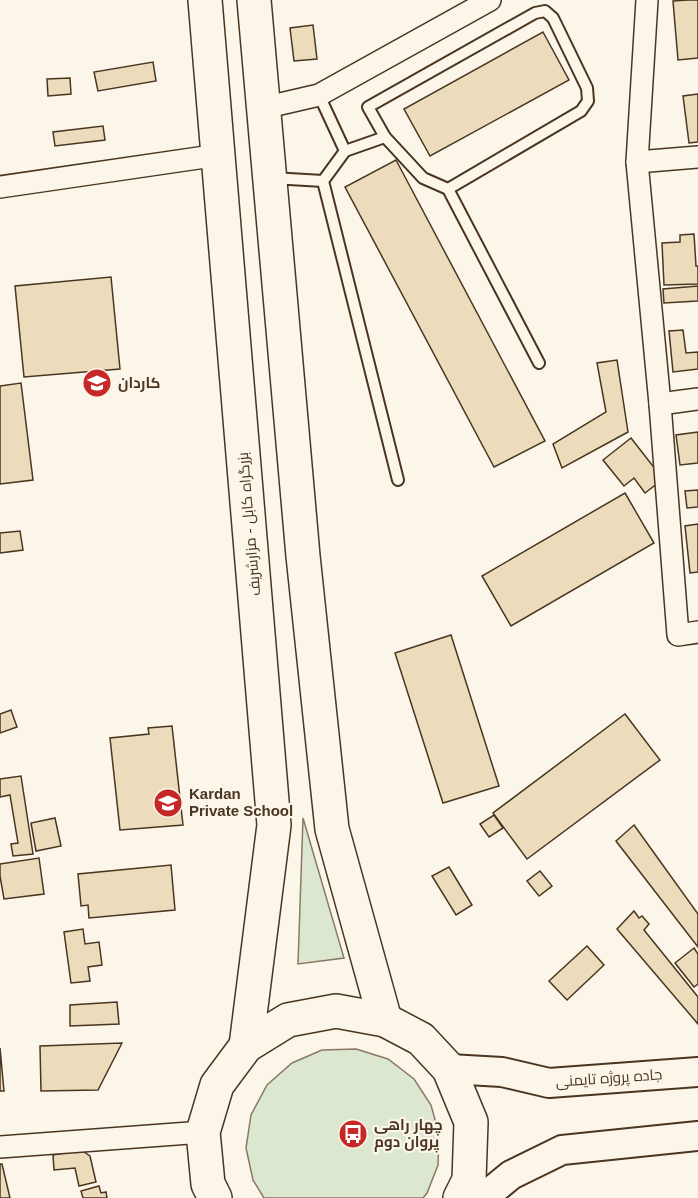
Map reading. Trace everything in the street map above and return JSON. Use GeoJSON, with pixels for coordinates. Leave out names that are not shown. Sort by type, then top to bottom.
{"type":"FeatureCollection","features":[{"type":"Feature","properties":{"kind":"highway","name":"بزرگراه کابل - مزارشریف"},"geometry":{"type":"LineString","coordinates":[[205,0],[274,825],[246,1046]]}},
{"type":"Feature","properties":{"kind":"highway"},"geometry":{"type":"LineString","coordinates":[[254,0],[303,556],[332,829],[385,1020]]}},
{"type":"Feature","properties":{"kind":"highway"},"geometry":{"type":"LineString","coordinates":[[215,1198],[208,1184],[203,1132],[217,1085],[246,1046],[288,1020],[336,1011],[385,1020],[421,1039],[449,1069],[471,1122],[469,1180],[460,1198]]}},
{"type":"Feature","properties":{"kind":"main road","name":"جاده پروژه تایمنی"},"geometry":{"type":"LineString","coordinates":[[449,1069],[502,1072],[549,1083],[698,1072]]}},
{"type":"Feature","properties":{"kind":"main road"},"geometry":{"type":"LineString","coordinates":[[483,1198],[511,1175],[562,1150],[698,1136]]}},
{"type":"Feature","properties":{"kind":"street"},"geometry":{"type":"LineString","coordinates":[[263,108],[319,95],[490,0]]}},
{"type":"Feature","properties":{"kind":"street"},"geometry":{"type":"LineString","coordinates":[[647,0],[637,162],[660,404],[678,635],[698,632]]}},
{"type":"Feature","properties":{"kind":"street"},"geometry":{"type":"LineString","coordinates":[[0,187],[219,155]]}},
{"type":"Feature","properties":{"kind":"street"},"geometry":{"type":"LineString","coordinates":[[637,162],[698,157]]}},
{"type":"Feature","properties":{"kind":"street"},"geometry":{"type":"LineString","coordinates":[[660,404],[698,399]]}},
{"type":"Feature","properties":{"kind":"street"},"geometry":{"type":"LineString","coordinates":[[0,1147],[203,1132]]}},
{"type":"Feature","properties":{"kind":"lane"},"geometry":{"type":"LineString","coordinates":[[448,189],[581,111],[588,101],[587,88],[553,18],[544,11],[535,13],[368,107],[384,137],[423,178],[448,189],[539,363]]}},
{"type":"Feature","properties":{"kind":"lane"},"geometry":{"type":"LineString","coordinates":[[319,95],[345,151]]}},
{"type":"Feature","properties":{"kind":"lane"},"geometry":{"type":"LineString","coordinates":[[323,181],[345,151],[384,137]]}},
{"type":"Feature","properties":{"kind":"lane"},"geometry":{"type":"LineString","coordinates":[[269,178],[323,181]]}},
{"type":"Feature","properties":{"kind":"lane"},"geometry":{"type":"LineString","coordinates":[[323,181],[398,480]]}},
{"type":"Feature","properties":{"kind":"green space"},"geometry":{"type":"Polygon","coordinates":[[[303,818],[344,958],[298,964],[303,818]]]}},
{"type":"Feature","properties":{"kind":"green space"},"geometry":{"type":"Polygon","coordinates":[[[356,1049],[388,1059],[414,1079],[431,1105],[439,1134],[438,1165],[427,1193],[423,1198],[264,1198],[253,1180],[246,1148],[251,1115],[267,1085],[292,1063],[322,1050],[356,1049]]]}},
{"type":"Feature","properties":{"kind":"building"},"geometry":{"type":"Polygon","coordinates":[[[698,0],[698,58],[678,60],[673,1],[698,0]]]}},
{"type":"Feature","properties":{"kind":"building"},"geometry":{"type":"Polygon","coordinates":[[[313,25],[317,59],[294,61],[290,28],[313,25]]]}},
{"type":"Feature","properties":{"kind":"building"},"geometry":{"type":"Polygon","coordinates":[[[543,32],[569,80],[430,156],[404,109],[543,32]]]}},
{"type":"Feature","properties":{"kind":"building"},"geometry":{"type":"Polygon","coordinates":[[[153,62],[156,81],[98,91],[94,72],[153,62]]]}},
{"type":"Feature","properties":{"kind":"building"},"geometry":{"type":"Polygon","coordinates":[[[70,78],[71,94],[48,96],[47,79],[70,78]]]}},
{"type":"Feature","properties":{"kind":"building"},"geometry":{"type":"Polygon","coordinates":[[[698,94],[698,142],[689,143],[683,96],[698,94]]]}},
{"type":"Feature","properties":{"kind":"building"},"geometry":{"type":"Polygon","coordinates":[[[103,126],[105,140],[55,146],[53,132],[103,126]]]}},
{"type":"Feature","properties":{"kind":"building"},"geometry":{"type":"Polygon","coordinates":[[[396,160],[545,441],[494,467],[345,187],[396,160]]]}},
{"type":"Feature","properties":{"kind":"building"},"geometry":{"type":"Polygon","coordinates":[[[694,234],[698,284],[664,285],[662,243],[680,242],[680,235],[694,234]]]}},
{"type":"Feature","properties":{"kind":"building"},"geometry":{"type":"Polygon","coordinates":[[[111,277],[120,369],[24,377],[15,286],[111,277]]]}},
{"type":"Feature","properties":{"kind":"building"},"geometry":{"type":"Polygon","coordinates":[[[698,286],[698,301],[664,303],[663,289],[698,286]]]}},
{"type":"Feature","properties":{"kind":"building"},"geometry":{"type":"Polygon","coordinates":[[[683,330],[686,353],[698,352],[698,369],[673,372],[669,331],[683,330]]]}},
{"type":"Feature","properties":{"kind":"building"},"geometry":{"type":"Polygon","coordinates":[[[617,360],[628,432],[562,468],[553,444],[606,412],[597,363],[617,360]]]}},
{"type":"Feature","properties":{"kind":"building"},"geometry":{"type":"Polygon","coordinates":[[[21,383],[33,480],[0,484],[0,386],[21,383]]]}},
{"type":"Feature","properties":{"kind":"building"},"geometry":{"type":"Polygon","coordinates":[[[698,432],[698,463],[680,465],[676,435],[698,432]]]}},
{"type":"Feature","properties":{"kind":"building"},"geometry":{"type":"Polygon","coordinates":[[[631,438],[663,479],[645,493],[634,478],[624,486],[603,460],[631,438]]]}},
{"type":"Feature","properties":{"kind":"building"},"geometry":{"type":"Polygon","coordinates":[[[698,490],[698,507],[687,508],[685,491],[698,490]]]}},
{"type":"Feature","properties":{"kind":"building"},"geometry":{"type":"Polygon","coordinates":[[[625,493],[654,543],[511,626],[482,576],[625,493]]]}},
{"type":"Feature","properties":{"kind":"building"},"geometry":{"type":"Polygon","coordinates":[[[698,524],[698,572],[690,573],[685,526],[698,524]]]}},
{"type":"Feature","properties":{"kind":"building"},"geometry":{"type":"Polygon","coordinates":[[[20,531],[23,550],[0,553],[0,533],[20,531]]]}},
{"type":"Feature","properties":{"kind":"building"},"geometry":{"type":"Polygon","coordinates":[[[451,635],[499,786],[443,803],[395,653],[451,635]]]}},
{"type":"Feature","properties":{"kind":"building"},"geometry":{"type":"Polygon","coordinates":[[[11,710],[17,727],[0,733],[0,714],[11,710]]]}},
{"type":"Feature","properties":{"kind":"building"},"geometry":{"type":"Polygon","coordinates":[[[625,714],[660,760],[527,859],[493,813],[625,714]]]}},
{"type":"Feature","properties":{"kind":"building"},"geometry":{"type":"Polygon","coordinates":[[[172,726],[183,825],[120,830],[110,738],[149,734],[148,728],[172,726]]]}},
{"type":"Feature","properties":{"kind":"building"},"geometry":{"type":"Polygon","coordinates":[[[21,776],[33,854],[13,856],[11,844],[18,843],[10,795],[0,797],[0,779],[21,776]]]}},
{"type":"Feature","properties":{"kind":"building"},"geometry":{"type":"Polygon","coordinates":[[[494,815],[503,828],[489,837],[480,824],[494,815]]]}},
{"type":"Feature","properties":{"kind":"building"},"geometry":{"type":"Polygon","coordinates":[[[55,818],[61,846],[36,851],[31,823],[55,818]]]}},
{"type":"Feature","properties":{"kind":"building"},"geometry":{"type":"Polygon","coordinates":[[[634,825],[698,914],[698,947],[616,841],[634,825]]]}},
{"type":"Feature","properties":{"kind":"building"},"geometry":{"type":"Polygon","coordinates":[[[39,858],[44,894],[4,899],[0,864],[39,858]]]}},
{"type":"Feature","properties":{"kind":"building"},"geometry":{"type":"Polygon","coordinates":[[[171,865],[175,910],[89,918],[88,905],[81,906],[78,874],[171,865]]]}},
{"type":"Feature","properties":{"kind":"building"},"geometry":{"type":"Polygon","coordinates":[[[449,867],[472,905],[456,915],[432,876],[449,867]]]}},
{"type":"Feature","properties":{"kind":"building"},"geometry":{"type":"Polygon","coordinates":[[[540,871],[552,886],[539,896],[527,881],[540,871]]]}},
{"type":"Feature","properties":{"kind":"building"},"geometry":{"type":"Polygon","coordinates":[[[634,911],[639,918],[642,916],[649,924],[644,930],[698,997],[698,1024],[617,929],[634,911]]]}},
{"type":"Feature","properties":{"kind":"building"},"geometry":{"type":"Polygon","coordinates":[[[83,929],[85,944],[99,942],[102,965],[88,967],[90,981],[71,983],[64,932],[83,929]]]}},
{"type":"Feature","properties":{"kind":"building"},"geometry":{"type":"Polygon","coordinates":[[[587,946],[604,965],[567,1000],[549,981],[587,946]]]}},
{"type":"Feature","properties":{"kind":"building"},"geometry":{"type":"Polygon","coordinates":[[[694,948],[698,954],[698,984],[694,987],[675,963],[694,948]]]}},
{"type":"Feature","properties":{"kind":"building"},"geometry":{"type":"Polygon","coordinates":[[[117,1002],[119,1024],[70,1026],[70,1005],[117,1002]]]}},
{"type":"Feature","properties":{"kind":"building"},"geometry":{"type":"Polygon","coordinates":[[[122,1043],[98,1090],[41,1091],[40,1046],[122,1043]]]}},
{"type":"Feature","properties":{"kind":"building"},"geometry":{"type":"Polygon","coordinates":[[[0,1048],[4,1091],[0,1091],[0,1048]]]}},
{"type":"Feature","properties":{"kind":"building"},"geometry":{"type":"Polygon","coordinates":[[[81,1150],[90,1156],[96,1182],[79,1186],[75,1168],[54,1170],[53,1155],[81,1150]]]}},
{"type":"Feature","properties":{"kind":"building"},"geometry":{"type":"Polygon","coordinates":[[[0,1164],[2,1164],[10,1198],[0,1198],[0,1164]]]}},
{"type":"Feature","properties":{"kind":"building"},"geometry":{"type":"Polygon","coordinates":[[[99,1186],[101,1193],[106,1192],[107,1198],[83,1198],[81,1191],[99,1186]]]}},
{"type":"Feature","properties":{"kind":"place","name":"کاردان"},"geometry":{"type":"Point","coordinates":[97,383]}},
{"type":"Feature","properties":{"kind":"place","name":"Kardan Private School"},"geometry":{"type":"Point","coordinates":[168,803]}},
{"type":"Feature","properties":{"kind":"place","name":"چهار راهی پروان دوم"},"geometry":{"type":"Point","coordinates":[353,1134]}}]}
